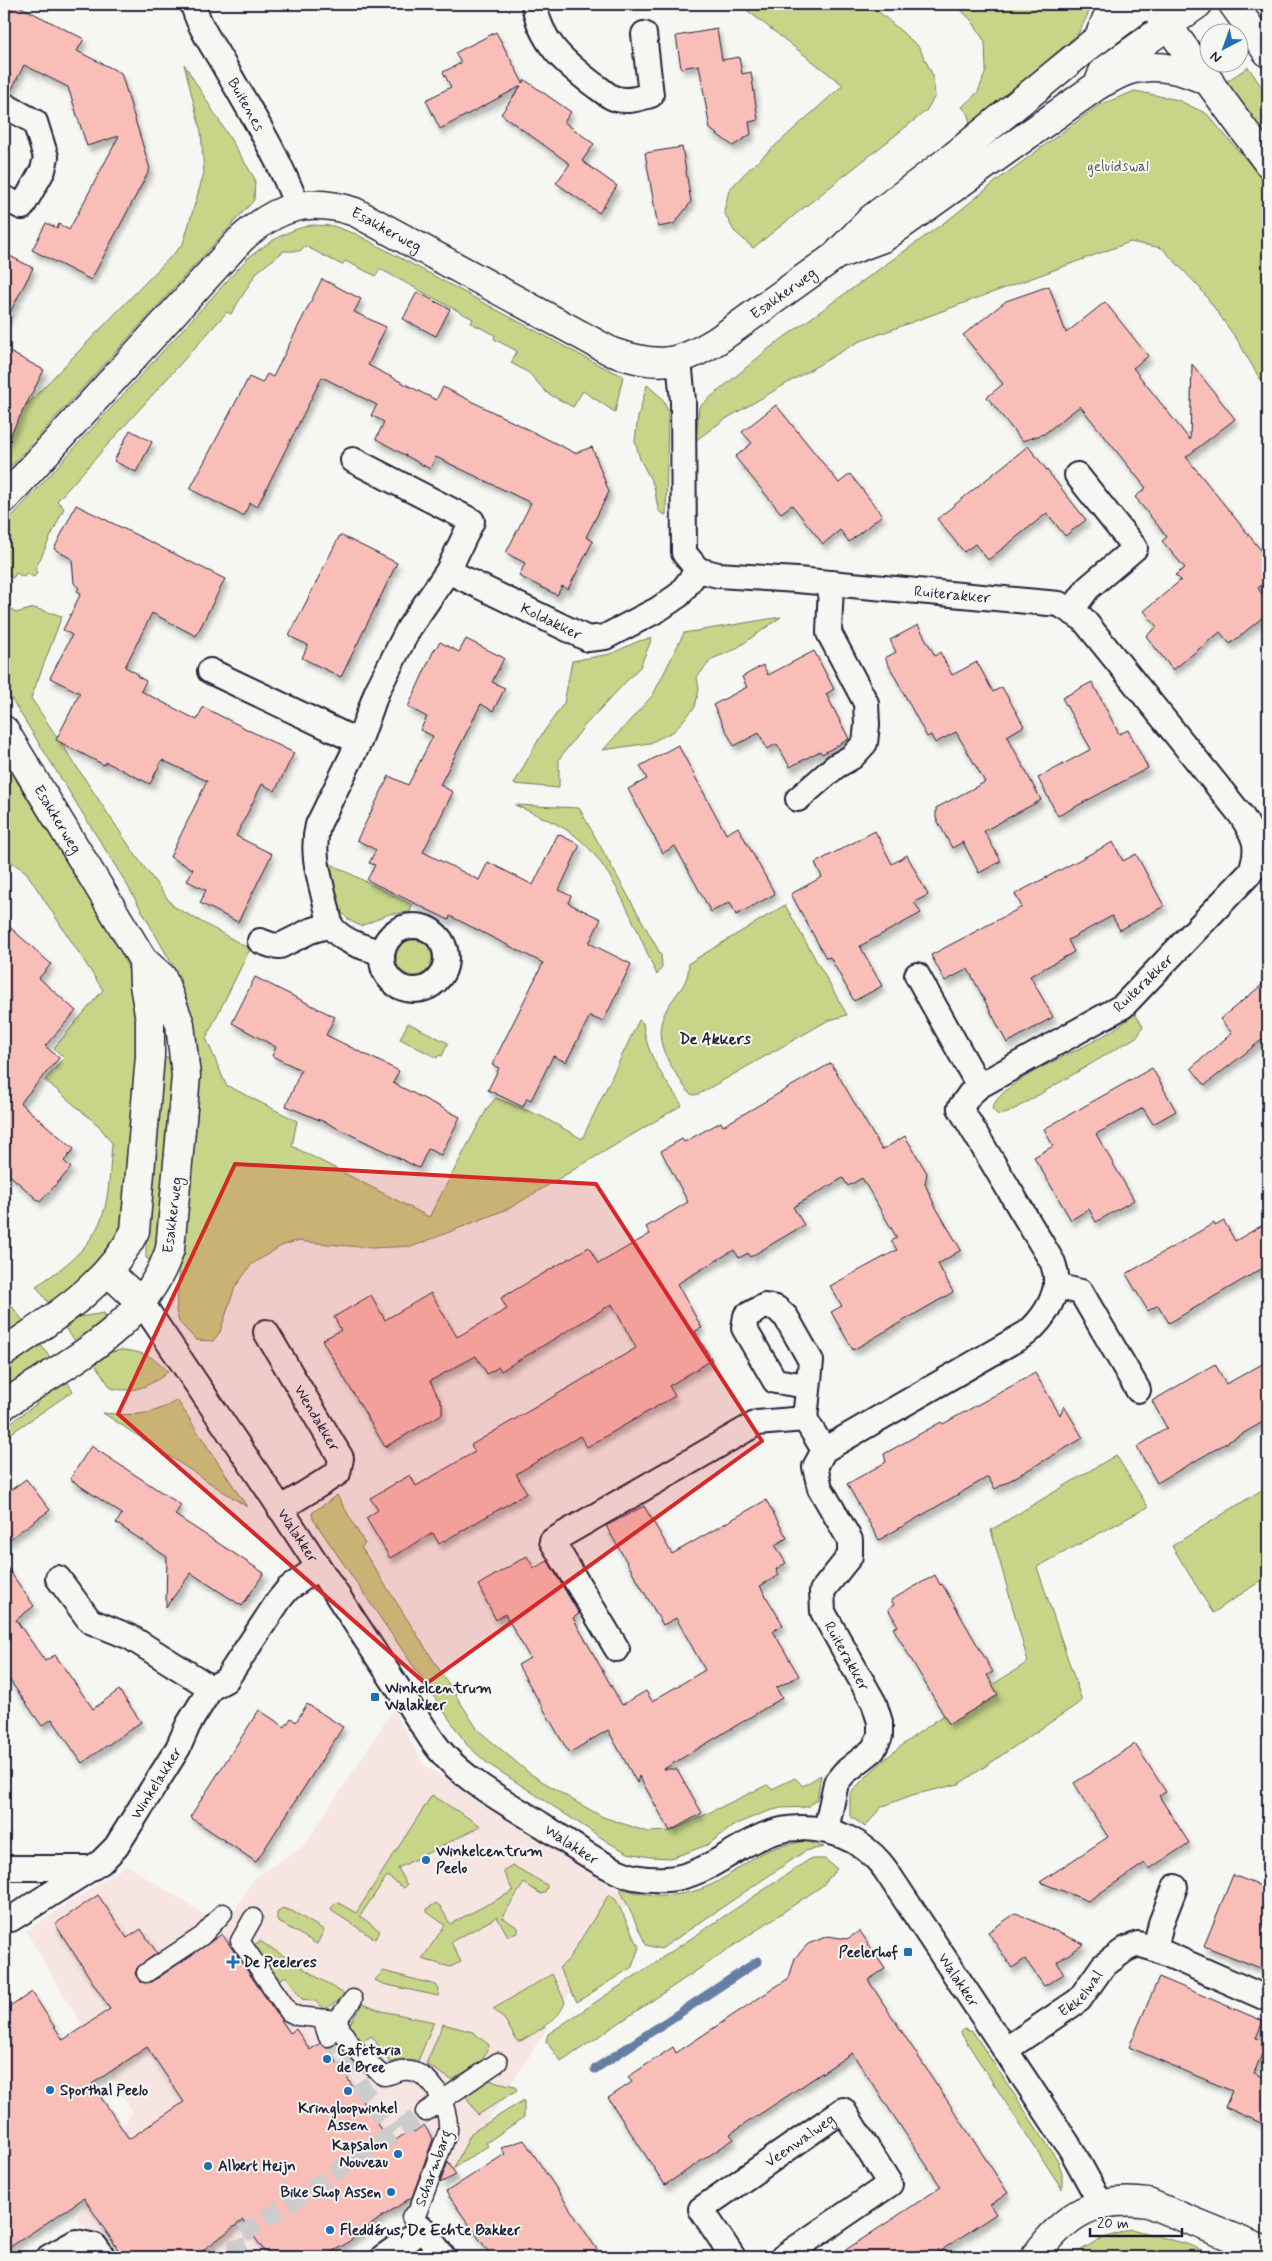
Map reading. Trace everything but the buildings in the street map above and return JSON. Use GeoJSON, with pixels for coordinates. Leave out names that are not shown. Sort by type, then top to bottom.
{"type":"FeatureCollection","features":[{"type":"Feature","properties":{"kind":"street","name":"Buitenes"},"geometry":{"type":"LineString","coordinates":[[194,4],[209,40],[266,139],[289,185],[297,206]]}},
{"type":"Feature","properties":{"kind":"street"},"geometry":{"type":"LineString","coordinates":[[534,4],[536,17],[544,36],[565,63],[615,99],[633,100],[651,95],[644,34]]}},
{"type":"Feature","properties":{"kind":"street"},"geometry":{"type":"LineString","coordinates":[[1098,39],[1113,4]]}},
{"type":"Feature","properties":{"kind":"street","name":"Esakkerweg"},"geometry":{"type":"LineString","coordinates":[[4,499],[240,240],[273,214],[310,204],[334,205],[355,212],[612,352],[643,361],[679,360],[699,352],[718,340],[835,256],[871,219],[1145,4]]}},
{"type":"Feature","properties":{"kind":"street"},"geometry":{"type":"LineString","coordinates":[[1152,4],[1268,163]]}},
{"type":"Feature","properties":{"kind":"street","name":"Esakkerweg"},"geometry":{"type":"LineString","coordinates":[[835,256],[883,238],[1098,85],[1103,72],[1198,4]]}},
{"type":"Feature","properties":{"kind":"street"},"geometry":{"type":"LineString","coordinates":[[1233,4],[1268,53]]}},
{"type":"Feature","properties":{"kind":"street"},"geometry":{"type":"LineString","coordinates":[[1098,85],[1133,69],[1163,66],[1190,73],[1210,82]]}},
{"type":"Feature","properties":{"kind":"street"},"geometry":{"type":"LineString","coordinates":[[4,105],[35,122],[46,157],[43,170],[22,207],[4,198]]}},
{"type":"Feature","properties":{"kind":"street"},"geometry":{"type":"LineString","coordinates":[[679,360],[683,401],[684,553],[698,570]]}},
{"type":"Feature","properties":{"kind":"street"},"geometry":{"type":"LineString","coordinates":[[354,460],[472,521],[448,571],[405,636],[376,692],[359,742],[318,825],[315,839],[314,853],[330,925],[337,934],[345,939],[382,953]]}},
{"type":"Feature","properties":{"kind":"street"},"geometry":{"type":"LineString","coordinates":[[1072,610],[1088,588],[1135,548],[1076,475]]}},
{"type":"Feature","properties":{"kind":"street","name":"Ruiterakker"},"geometry":{"type":"LineString","coordinates":[[698,570],[740,578],[831,583],[1045,601],[1059,604],[1072,610],[1083,619],[1241,815],[1254,835],[1261,865],[1246,877],[1123,1006],[979,1086],[970,1094],[960,1108],[1053,1263],[1056,1275],[1054,1297],[1044,1315],[1026,1333],[824,1450],[815,1467],[820,1488],[850,1540],[850,1556],[822,1591],[823,1612],[874,1702],[880,1722],[880,1736],[873,1750],[844,1773],[836,1782],[826,1830]]}},
{"type":"Feature","properties":{"kind":"street","name":"Koldakker"},"geometry":{"type":"LineString","coordinates":[[448,571],[588,639],[606,638],[657,610],[679,595],[698,570]]}},
{"type":"Feature","properties":{"kind":"street"},"geometry":{"type":"LineString","coordinates":[[798,799],[836,766],[852,757],[865,743],[867,725],[866,703],[829,633],[831,583]]}},
{"type":"Feature","properties":{"kind":"street"},"geometry":{"type":"LineString","coordinates":[[210,671],[359,742]]}},
{"type":"Feature","properties":{"kind":"street","name":"Esakkerweg"},"geometry":{"type":"LineString","coordinates":[[4,730],[143,960],[162,977],[180,1024],[186,1076],[170,1249],[161,1274],[142,1303],[122,1324],[95,1346],[4,1405]]}},
{"type":"Feature","properties":{"kind":"street"},"geometry":{"type":"LineString","coordinates":[[260,941],[280,946],[310,931],[330,925]]}},
{"type":"Feature","properties":{"kind":"street","name":"Esakkerweg"},"geometry":{"type":"LineString","coordinates":[[4,1352],[67,1308],[108,1272],[125,1252],[135,1231],[150,1056],[150,1020],[144,985],[143,960]]}},
{"type":"Feature","properties":{"kind":"street"},"geometry":{"type":"LineString","coordinates":[[917,975],[979,1086]]}},
{"type":"Feature","properties":{"kind":"street","name":"Walakker"},"geometry":{"type":"LineString","coordinates":[[108,1272],[142,1303],[441,1754],[474,1781],[586,1853],[619,1872],[634,1877],[669,1879],[688,1875],[704,1869],[771,1832],[798,1828],[826,1830],[848,1838],[878,1860],[1071,2149],[1101,2204]]}},
{"type":"Feature","properties":{"kind":"street"},"geometry":{"type":"LineString","coordinates":[[1056,1286],[1082,1292],[1138,1390]]}},
{"type":"Feature","properties":{"kind":"street","name":"Wendakker"},"geometry":{"type":"LineString","coordinates":[[266,1332],[341,1458],[338,1473],[280,1509]]}},
{"type":"Feature","properties":{"kind":"street"},"geometry":{"type":"LineString","coordinates":[[808,1386],[805,1419],[824,1450]]}},
{"type":"Feature","properties":{"kind":"street"},"geometry":{"type":"LineString","coordinates":[[617,1649],[552,1541],[757,1423],[805,1419]]}},
{"type":"Feature","properties":{"kind":"street","name":"Winkelakker"},"geometry":{"type":"LineString","coordinates":[[4,1916],[11,1919],[101,1862],[123,1837],[178,1748],[188,1724],[211,1688],[226,1680],[288,1589],[318,1567]]}},
{"type":"Feature","properties":{"kind":"street"},"geometry":{"type":"LineString","coordinates":[[58,1578],[90,1621],[130,1637],[211,1688]]}},
{"type":"Feature","properties":{"kind":"street"},"geometry":{"type":"LineString","coordinates":[[4,1868],[90,1868]]}},
{"type":"Feature","properties":{"kind":"street"},"geometry":{"type":"LineString","coordinates":[[1155,1949],[1161,1923],[1175,1887]]}},
{"type":"Feature","properties":{"kind":"street"},"geometry":{"type":"LineString","coordinates":[[146,1973],[202,1936],[223,1914]]}},
{"type":"Feature","properties":{"kind":"street"},"geometry":{"type":"LineString","coordinates":[[253,1918],[240,1941],[290,2012],[297,2016],[330,2020],[354,2048],[383,2076],[390,2076],[402,2071],[417,2074],[434,2087],[443,2098]]}},
{"type":"Feature","properties":{"kind":"street","name":"Ekkelwal"},"geometry":{"type":"LineString","coordinates":[[1005,2050],[1079,2000],[1104,1966],[1126,1949],[1138,1944],[1155,1949],[1268,1999]]}},
{"type":"Feature","properties":{"kind":"street"},"geometry":{"type":"LineString","coordinates":[[328,2037],[330,2020],[353,1999]]}},
{"type":"Feature","properties":{"kind":"street","name":"Scharmbarg"},"geometry":{"type":"LineString","coordinates":[[425,2112],[498,2062]]}},
{"type":"Feature","properties":{"kind":"street","name":"Scharmbarg"},"geometry":{"type":"LineString","coordinates":[[415,2235],[416,2224],[411,2217],[417,2213],[448,2132],[449,2119],[443,2098]]}},
{"type":"Feature","properties":{"kind":"street","name":"Veenwalweg"},"geometry":{"type":"LineString","coordinates":[[733,2257],[701,2209],[843,2110],[890,2184],[817,2248],[783,2257]]}},
{"type":"Feature","properties":{"kind":"street"},"geometry":{"type":"LineString","coordinates":[[1035,2257],[1054,2232],[1084,2210],[1101,2204],[1128,2200],[1148,2203],[1268,2252]]}},
{"type":"Feature","properties":{"kind":"street","name":"Scharmbarg"},"geometry":{"type":"LineString","coordinates":[[415,2235],[423,2229],[443,2257]]}},
{"type":"Feature","properties":{"kind":"street"},"geometry":{"type":"LineString","coordinates":[[383,2257],[415,2235]]}},
{"type":"Feature","properties":{"kind":"street"},"geometry":{"type":"LineString","coordinates":[[49,2257],[76,2242],[95,2246],[103,2257]]}},
{"type":"Feature","properties":{"kind":"highlighted area"},"geometry":{"type":"Polygon","coordinates":[[[235,1164],[596,1184],[762,1441],[426,1684],[118,1414],[235,1164]]]}},
{"type":"Feature","properties":{"kind":"shaded area","name":"Winkelcentrum Peelo"},"geometry":{"type":"Polygon","coordinates":[[[393,1710],[424,1765],[630,1898],[458,2167],[413,2199],[328,2257],[112,2257],[77,2218],[132,2111],[26,1931],[127,1865],[225,1928],[253,1879],[304,1846],[393,1710]]]}},
{"type":"Feature","properties":{"kind":"green space"},"geometry":{"type":"Polygon","coordinates":[[[739,4],[870,4],[919,47],[933,76],[935,96],[926,111],[753,248],[734,231],[724,212],[729,190],[746,172],[843,85],[739,4]]]}},
{"type":"Feature","properties":{"kind":"green space"},"geometry":{"type":"Polygon","coordinates":[[[955,4],[1093,4],[1078,34],[970,128],[969,115],[962,107],[978,92],[986,71],[985,42],[972,21],[955,4]]]}},
{"type":"Feature","properties":{"kind":"green space"},"geometry":{"type":"Polygon","coordinates":[[[184,64],[255,179],[254,200],[4,474],[4,428],[183,244],[204,173],[201,132],[184,64]]]}},
{"type":"Feature","properties":{"kind":"green space"},"geometry":{"type":"Polygon","coordinates":[[[1250,70],[1268,96],[1268,145],[1223,84],[1241,72],[1250,72],[1250,70]]]}},
{"type":"Feature","properties":{"kind":"green space","name":"geluidswal"},"geometry":{"type":"Polygon","coordinates":[[[1135,91],[1178,100],[1207,114],[1268,185],[1268,393],[1238,341],[1200,288],[1162,248],[1130,242],[858,342],[724,420],[696,440],[699,407],[772,346],[952,217],[999,179],[1099,105],[1135,91]]]}},
{"type":"Feature","properties":{"kind":"green space"},"geometry":{"type":"Polygon","coordinates":[[[312,225],[333,226],[356,234],[597,364],[623,376],[615,412],[583,391],[573,407],[547,393],[529,373],[511,363],[517,351],[494,339],[495,335],[471,323],[473,319],[380,269],[376,276],[345,261],[342,265],[305,246],[300,251],[284,251],[257,272],[231,314],[227,312],[57,501],[64,508],[35,570],[37,572],[34,577],[26,573],[24,577],[16,573],[13,578],[5,574],[4,577],[4,525],[248,258],[278,237],[312,225]]]}},
{"type":"Feature","properties":{"kind":"green space"},"geometry":{"type":"Polygon","coordinates":[[[647,385],[662,398],[668,411],[666,515],[658,509],[654,486],[640,459],[635,441],[638,417],[647,385]]]}},
{"type":"Feature","properties":{"kind":"green space"},"geometry":{"type":"Polygon","coordinates":[[[4,603],[16,613],[34,608],[62,616],[31,698],[136,856],[173,906],[250,949],[206,1038],[226,1085],[297,1121],[292,1146],[429,1217],[488,1107],[496,1098],[543,1117],[582,1139],[639,1020],[643,1023],[648,1046],[657,1067],[682,1105],[510,1208],[414,1246],[371,1248],[296,1241],[281,1246],[252,1264],[235,1287],[220,1332],[213,1341],[196,1340],[179,1322],[176,1311],[187,1194],[193,1040],[180,978],[126,883],[4,687],[4,603]]]}},
{"type":"Feature","properties":{"kind":"green space"},"geometry":{"type":"Polygon","coordinates":[[[781,617],[734,650],[712,659],[697,677],[699,689],[695,707],[674,731],[650,743],[603,750],[653,695],[684,633],[781,617]]]}},
{"type":"Feature","properties":{"kind":"green space"},"geometry":{"type":"Polygon","coordinates":[[[652,638],[640,667],[585,725],[559,759],[559,788],[514,784],[540,737],[564,703],[572,661],[610,654],[639,641],[652,638]]]}},
{"type":"Feature","properties":{"kind":"green space"},"geometry":{"type":"Polygon","coordinates":[[[4,761],[118,945],[129,971],[133,988],[140,1041],[124,1227],[106,1259],[50,1305],[36,1286],[77,1255],[99,1224],[108,1195],[112,1143],[99,1126],[45,1080],[64,1058],[54,1048],[103,990],[26,872],[4,857],[4,761]]]}},
{"type":"Feature","properties":{"kind":"green space"},"geometry":{"type":"Polygon","coordinates":[[[515,805],[579,808],[661,955],[662,967],[657,975],[621,895],[597,858],[583,842],[567,830],[515,805]]]}},
{"type":"Feature","properties":{"kind":"green space"},"geometry":{"type":"Polygon","coordinates":[[[325,861],[412,905],[410,912],[389,914],[361,926],[351,921],[344,915],[335,900],[325,861]]]}},
{"type":"Feature","properties":{"kind":"green space"},"geometry":{"type":"Polygon","coordinates":[[[785,905],[847,1015],[827,1021],[699,1094],[693,1095],[688,1092],[673,1070],[663,1048],[660,1037],[664,1014],[684,984],[689,963],[785,905]]]}},
{"type":"Feature","properties":{"kind":"green space"},"geometry":{"type":"Polygon","coordinates":[[[414,940],[426,946],[432,958],[426,970],[414,976],[402,970],[396,958],[402,946],[414,940]]]}},
{"type":"Feature","properties":{"kind":"green space"},"geometry":{"type":"Polygon","coordinates":[[[1135,1014],[1143,1026],[1138,1036],[1008,1113],[998,1115],[992,1109],[998,1098],[1024,1078],[1107,1034],[1135,1014]]]}},
{"type":"Feature","properties":{"kind":"green space"},"geometry":{"type":"Polygon","coordinates":[[[408,1023],[448,1043],[442,1056],[439,1055],[437,1058],[400,1039],[408,1023]]]}},
{"type":"Feature","properties":{"kind":"green space"},"geometry":{"type":"Polygon","coordinates":[[[166,1057],[170,1058],[174,1063],[161,1238],[150,1261],[146,1258],[146,1243],[160,1062],[166,1057]]]}},
{"type":"Feature","properties":{"kind":"green space"},"geometry":{"type":"Polygon","coordinates":[[[10,1304],[25,1323],[4,1337],[4,1309],[10,1304]]]}},
{"type":"Feature","properties":{"kind":"green space"},"geometry":{"type":"Polygon","coordinates":[[[104,1313],[107,1320],[76,1342],[64,1327],[74,1318],[104,1313]]]}},
{"type":"Feature","properties":{"kind":"green space"},"geometry":{"type":"Polygon","coordinates":[[[38,1341],[52,1360],[4,1394],[4,1365],[38,1341]]]}},
{"type":"Feature","properties":{"kind":"green space"},"geometry":{"type":"Polygon","coordinates":[[[120,1350],[147,1355],[168,1372],[141,1388],[119,1390],[111,1388],[92,1360],[101,1355],[120,1350]]]}},
{"type":"Feature","properties":{"kind":"green space"},"geometry":{"type":"Polygon","coordinates":[[[65,1378],[73,1391],[4,1438],[4,1427],[37,1404],[34,1400],[65,1378]]]}},
{"type":"Feature","properties":{"kind":"green space"},"geometry":{"type":"Polygon","coordinates":[[[177,1400],[247,1507],[103,1413],[142,1414],[159,1409],[177,1400]]]}},
{"type":"Feature","properties":{"kind":"green space"},"geometry":{"type":"Polygon","coordinates":[[[1116,1455],[1148,1507],[1037,1567],[1082,1701],[959,1784],[912,1795],[881,1807],[865,1827],[850,1816],[850,1794],[869,1774],[911,1738],[1028,1662],[991,1530],[1116,1455]]]}},
{"type":"Feature","properties":{"kind":"green space"},"geometry":{"type":"Polygon","coordinates":[[[1268,1486],[1268,1576],[1213,1613],[1172,1546],[1268,1486]]]}},
{"type":"Feature","properties":{"kind":"green space"},"geometry":{"type":"Polygon","coordinates":[[[337,1495],[365,1544],[361,1547],[478,1730],[529,1773],[603,1817],[648,1832],[671,1831],[767,1785],[772,1789],[795,1778],[803,1786],[821,1775],[817,1799],[808,1807],[780,1808],[763,1813],[736,1824],[707,1845],[670,1858],[628,1853],[611,1844],[487,1763],[467,1745],[313,1519],[312,1513],[337,1495]]]}},
{"type":"Feature","properties":{"kind":"green space"},"geometry":{"type":"Polygon","coordinates":[[[432,1795],[481,1826],[398,1868],[407,1885],[404,1888],[387,1876],[360,1916],[380,1931],[375,1939],[332,1911],[331,1908],[337,1902],[356,1913],[432,1795]]]}},
{"type":"Feature","properties":{"kind":"green space"},"geometry":{"type":"Polygon","coordinates":[[[805,1841],[824,1847],[805,1851],[661,1949],[646,1945],[621,1891],[621,1888],[655,1895],[689,1892],[711,1885],[764,1852],[805,1841]]]}},
{"type":"Feature","properties":{"kind":"green space"},"geometry":{"type":"Polygon","coordinates":[[[810,1859],[825,1859],[837,1869],[822,1886],[561,2062],[546,2041],[548,2034],[810,1859]]]}},
{"type":"Feature","properties":{"kind":"green space"},"geometry":{"type":"Polygon","coordinates":[[[512,1865],[547,1885],[544,1893],[541,1894],[524,1883],[502,1917],[518,1928],[518,1933],[508,1936],[497,1917],[451,1942],[461,1962],[450,1967],[422,1959],[445,1925],[427,1912],[427,1909],[436,1903],[440,1906],[450,1924],[513,1891],[503,1871],[512,1865]]]}},
{"type":"Feature","properties":{"kind":"green space"},"geometry":{"type":"Polygon","coordinates":[[[609,1894],[616,1900],[639,1947],[632,1967],[577,2002],[559,1968],[568,1960],[609,1894]]]}},
{"type":"Feature","properties":{"kind":"green space"},"geometry":{"type":"Polygon","coordinates":[[[282,1908],[292,1911],[324,1930],[317,1944],[277,1921],[277,1913],[282,1908]]]}},
{"type":"Feature","properties":{"kind":"green space"},"geometry":{"type":"Polygon","coordinates":[[[260,1941],[344,1994],[341,1999],[325,2009],[315,2001],[302,1999],[286,1976],[278,1981],[254,1945],[260,1941]]]}},
{"type":"Feature","properties":{"kind":"green space"},"geometry":{"type":"Polygon","coordinates":[[[383,1971],[436,1985],[439,1989],[438,1996],[383,1984],[375,1980],[383,1971]]]}},
{"type":"Feature","properties":{"kind":"green space"},"geometry":{"type":"Polygon","coordinates":[[[552,1974],[565,2002],[562,2009],[547,2025],[521,2041],[517,2041],[505,2020],[493,2009],[552,1974]]]}},
{"type":"Feature","properties":{"kind":"green space"},"geometry":{"type":"Polygon","coordinates":[[[362,2004],[382,2011],[434,2022],[418,2061],[402,2060],[390,2063],[372,2036],[357,2044],[347,2029],[362,2004]]]}},
{"type":"Feature","properties":{"kind":"green space"},"geometry":{"type":"Polygon","coordinates":[[[443,2024],[473,2032],[489,2045],[482,2061],[452,2080],[426,2064],[443,2024]]]}},
{"type":"Feature","properties":{"kind":"green space"},"geometry":{"type":"Polygon","coordinates":[[[964,2029],[973,2032],[1058,2161],[1062,2173],[1062,2189],[960,2032],[964,2029]]]}},
{"type":"Feature","properties":{"kind":"green space"},"geometry":{"type":"Polygon","coordinates":[[[488,2080],[515,2086],[517,2090],[478,2115],[465,2095],[488,2080]]]}},
{"type":"Feature","properties":{"kind":"green space"},"geometry":{"type":"Polygon","coordinates":[[[524,2100],[524,2117],[486,2143],[488,2146],[454,2168],[471,2133],[524,2100]]]}},
{"type":"Feature","properties":{"kind":"green space"},"geometry":{"type":"Polygon","coordinates":[[[1131,2229],[1187,2244],[1218,2257],[1077,2257],[1073,2255],[1098,2240],[1131,2229]]]}},
{"type":"Feature","properties":{"kind":"waterway"},"geometry":{"type":"LineString","coordinates":[[595,2069],[758,1961]]}},
{"type":"Feature","properties":{"kind":"tunnel"},"geometry":{"type":"LineString","coordinates":[[328,2037],[393,2133]]}},
{"type":"Feature","properties":{"kind":"tunnel"},"geometry":{"type":"LineString","coordinates":[[239,2257],[236,2239],[425,2112]]}},
{"type":"Feature","properties":{"kind":"place","name":"Winkelcentrum Walakker"},"geometry":{"type":"Point","coordinates":[375,1697]}},
{"type":"Feature","properties":{"kind":"place","name":"Winkelcentrum Peelo"},"geometry":{"type":"Point","coordinates":[426,1860]}},
{"type":"Feature","properties":{"kind":"place","name":"Peelerhof"},"geometry":{"type":"Point","coordinates":[908,1952]}},
{"type":"Feature","properties":{"kind":"place","name":"De Peeleres"},"geometry":{"type":"Point","coordinates":[233,1962]}},
{"type":"Feature","properties":{"kind":"place","name":"Cafetaria de Bree"},"geometry":{"type":"Point","coordinates":[327,2059]}},
{"type":"Feature","properties":{"kind":"place","name":"Sporthal Peelo"},"geometry":{"type":"Point","coordinates":[50,2090]}},
{"type":"Feature","properties":{"kind":"place","name":"Kringloopwinkel Assen"},"geometry":{"type":"Point","coordinates":[348,2091]}},
{"type":"Feature","properties":{"kind":"place","name":"Kapsalon Nouveau"},"geometry":{"type":"Point","coordinates":[398,2154]}},
{"type":"Feature","properties":{"kind":"place","name":"Albert Heijn"},"geometry":{"type":"Point","coordinates":[208,2166]}},
{"type":"Feature","properties":{"kind":"place","name":"Bike Shop Assen"},"geometry":{"type":"Point","coordinates":[391,2192]}},
{"type":"Feature","properties":{"kind":"place","name":"Fleddérus, De Echte Bakker"},"geometry":{"type":"Point","coordinates":[330,2230]}},
{"type":"Feature","properties":{"kind":"district","name":"De Akkers"},"geometry":{"type":"Point","coordinates":[715,1038]}}]}
